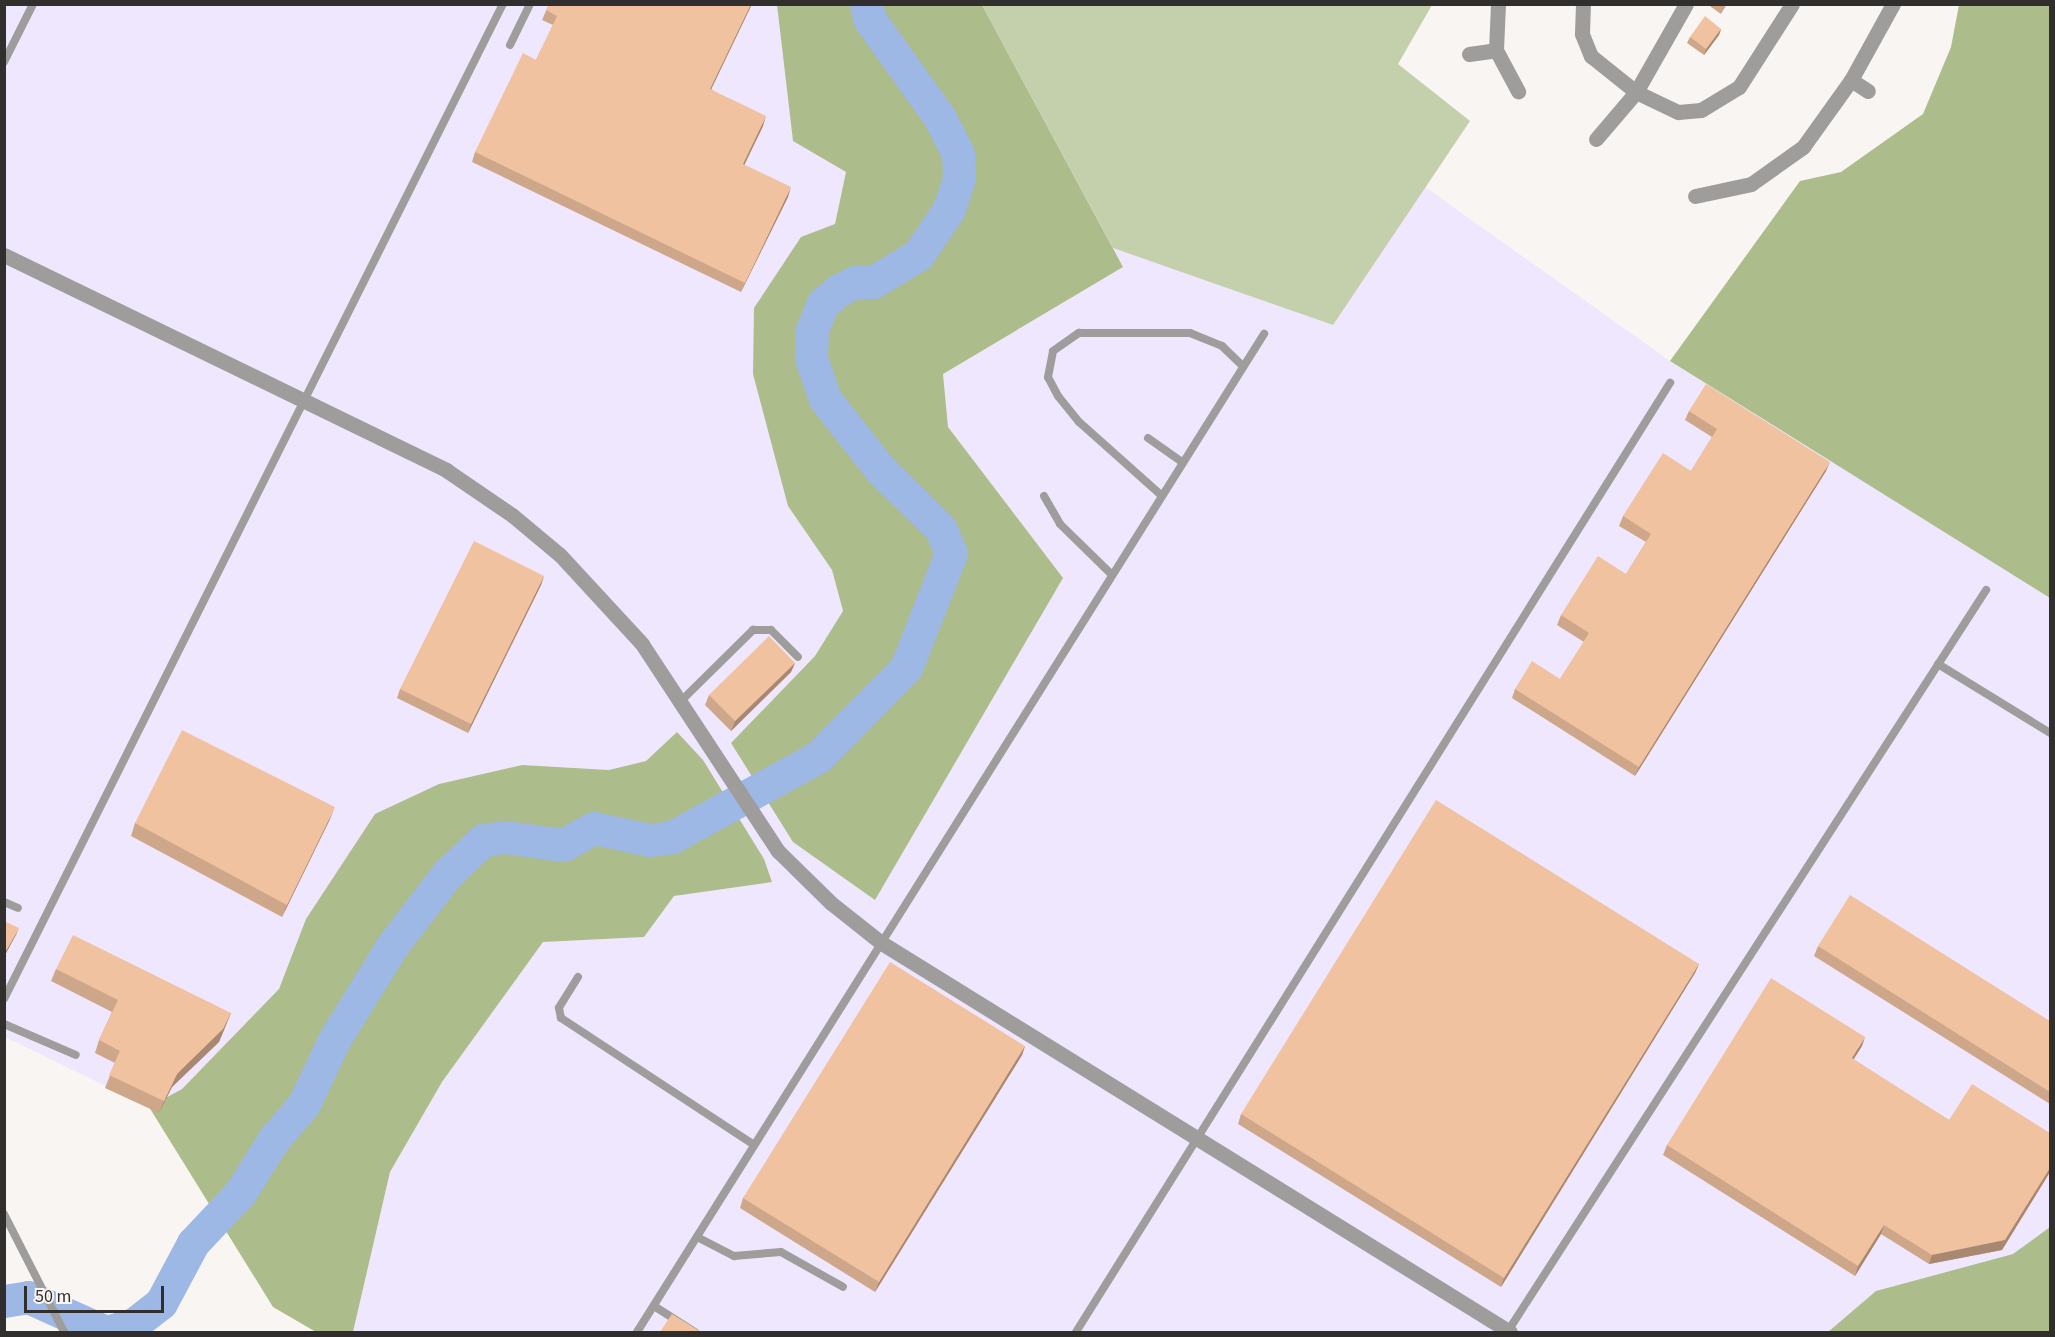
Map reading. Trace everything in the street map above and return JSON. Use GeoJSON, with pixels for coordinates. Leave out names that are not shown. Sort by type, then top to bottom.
{"type":"FeatureCollection","features":[{"type":"Feature","properties":{"kind":"street"},"geometry":{"type":"LineString","coordinates":[[1498,4],[1496,50],[1518,91]]}},
{"type":"Feature","properties":{"kind":"street"},"geometry":{"type":"LineString","coordinates":[[1583,4],[1582,34],[1591,56],[1636,92],[1678,112],[1701,110],[1724,98],[1751,73],[1792,4]]}},
{"type":"Feature","properties":{"kind":"street"},"geometry":{"type":"LineString","coordinates":[[1596,139],[1636,92],[1686,4]]}},
{"type":"Feature","properties":{"kind":"street"},"geometry":{"type":"LineString","coordinates":[[1695,196],[1750,184],[1780,168],[1827,119],[1893,4]]}},
{"type":"Feature","properties":{"kind":"street"},"geometry":{"type":"LineString","coordinates":[[1469,54],[1496,50]]}},
{"type":"Feature","properties":{"kind":"street"},"geometry":{"type":"LineString","coordinates":[[1851,80],[1868,91]]}},
{"type":"Feature","properties":{"kind":"street"},"geometry":{"type":"LineString","coordinates":[[4,255],[446,470],[512,515],[603,599],[642,644],[679,703],[716,752],[778,850],[803,879],[880,942],[1508,1332]]}},
{"type":"Feature","properties":{"kind":"lane"},"geometry":{"type":"LineString","coordinates":[[4,62],[33,4]]}},
{"type":"Feature","properties":{"kind":"lane"},"geometry":{"type":"LineString","coordinates":[[4,999],[503,4]]}},
{"type":"Feature","properties":{"kind":"lane"},"geometry":{"type":"LineString","coordinates":[[510,45],[530,4]]}},
{"type":"Feature","properties":{"kind":"lane"},"geometry":{"type":"LineString","coordinates":[[1161,495],[1088,430],[1058,396],[1048,377],[1053,351],[1079,333],[1190,333],[1222,346],[1243,366]]}},
{"type":"Feature","properties":{"kind":"lane"},"geometry":{"type":"LineString","coordinates":[[637,1332],[1110,574],[1264,334]]}},
{"type":"Feature","properties":{"kind":"lane"},"geometry":{"type":"LineString","coordinates":[[1076,1332],[1670,383]]}},
{"type":"Feature","properties":{"kind":"lane"},"geometry":{"type":"LineString","coordinates":[[1148,438],[1182,462]]}},
{"type":"Feature","properties":{"kind":"lane"},"geometry":{"type":"LineString","coordinates":[[1044,496],[1060,524],[1110,574]]}},
{"type":"Feature","properties":{"kind":"lane"},"geometry":{"type":"LineString","coordinates":[[1508,1332],[1986,590]]}},
{"type":"Feature","properties":{"kind":"lane"},"geometry":{"type":"LineString","coordinates":[[679,703],[753,630],[771,630],[798,657]]}},
{"type":"Feature","properties":{"kind":"lane"},"geometry":{"type":"LineString","coordinates":[[1938,664],[2050,733]]}},
{"type":"Feature","properties":{"kind":"lane"},"geometry":{"type":"LineString","coordinates":[[4,902],[18,908]]}},
{"type":"Feature","properties":{"kind":"lane"},"geometry":{"type":"LineString","coordinates":[[578,977],[559,1008],[561,1018],[754,1145]]}},
{"type":"Feature","properties":{"kind":"lane"},"geometry":{"type":"LineString","coordinates":[[4,1024],[76,1055]]}},
{"type":"Feature","properties":{"kind":"lane"},"geometry":{"type":"LineString","coordinates":[[4,1214],[64,1332]]}},
{"type":"Feature","properties":{"kind":"lane"},"geometry":{"type":"LineString","coordinates":[[697,1237],[734,1256],[781,1252],[843,1287]]}},
{"type":"Feature","properties":{"kind":"lane"},"geometry":{"type":"LineString","coordinates":[[654,1306],[695,1332]]}},
{"type":"Feature","properties":{"kind":"shaded area"},"geometry":{"type":"Polygon","coordinates":[[[4,5],[777,5],[793,141],[846,172],[835,224],[801,238],[788,506],[832,570],[843,611],[815,656],[731,743],[1062,578],[948,427],[943,374],[1123,267],[1113,248],[1333,325],[1425,187],[1670,361],[2050,598],[2050,1227],[2013,1254],[1876,1291],[1828,1332],[353,1332],[390,1172],[442,1082],[543,942],[644,937],[674,896],[772,882],[677,732],[646,761],[609,770],[522,765],[439,784],[306,919],[279,989],[182,1089],[149,1107],[5,1037],[4,5]]]}},
{"type":"Feature","properties":{"kind":"green space"},"geometry":{"type":"Polygon","coordinates":[[[777,5],[982,5],[1123,267],[943,374],[948,427],[1063,578],[875,900],[793,842],[731,743],[815,656],[843,611],[832,570],[788,506],[753,374],[754,308],[801,237],[835,224],[846,172],[793,141],[777,5]]]}},
{"type":"Feature","properties":{"kind":"green space"},"geometry":{"type":"Polygon","coordinates":[[[982,5],[1432,5],[1398,64],[1470,121],[1333,325],[1113,248],[982,5]]]}},
{"type":"Feature","properties":{"kind":"green space"},"geometry":{"type":"Polygon","coordinates":[[[1959,5],[2050,5],[2050,598],[1670,361],[1800,181],[1841,172],[1923,114],[1951,47],[1959,5]]]}},
{"type":"Feature","properties":{"kind":"green space"},"geometry":{"type":"Polygon","coordinates":[[[677,732],[703,760],[764,859],[772,882],[674,896],[644,937],[543,942],[442,1082],[390,1172],[353,1332],[316,1332],[273,1307],[149,1107],[182,1089],[279,989],[306,919],[375,814],[439,784],[522,765],[609,770],[646,761],[677,732]]]}},
{"type":"Feature","properties":{"kind":"green space"},"geometry":{"type":"Polygon","coordinates":[[[2050,1227],[2050,1332],[1828,1332],[1876,1291],[2013,1254],[2050,1227]]]}},
{"type":"Feature","properties":{"kind":"building"},"geometry":{"type":"Polygon","coordinates":[[[549,4],[751,4],[710,89],[766,116],[743,164],[791,187],[745,283],[475,152],[523,53],[536,60],[557,16],[546,10],[549,4]]]}},
{"type":"Feature","properties":{"kind":"building"},"geometry":{"type":"Polygon","coordinates":[[[1705,16],[1721,29],[1706,49],[1690,37],[1705,16]]]}},
{"type":"Feature","properties":{"kind":"building"},"geometry":{"type":"Polygon","coordinates":[[[1706,384],[1830,462],[1639,767],[1515,689],[1532,661],[1560,679],[1589,633],[1561,615],[1598,556],[1626,574],[1651,534],[1623,516],[1663,453],[1691,471],[1717,429],[1689,411],[1706,384]]]}},
{"type":"Feature","properties":{"kind":"building"},"geometry":{"type":"Polygon","coordinates":[[[474,541],[544,576],[471,724],[400,689],[474,541]]]}},
{"type":"Feature","properties":{"kind":"building"},"geometry":{"type":"Polygon","coordinates":[[[769,636],[795,663],[735,721],[709,695],[769,636]]]}},
{"type":"Feature","properties":{"kind":"building"},"geometry":{"type":"Polygon","coordinates":[[[182,730],[335,807],[287,905],[135,823],[182,730]]]}},
{"type":"Feature","properties":{"kind":"building"},"geometry":{"type":"Polygon","coordinates":[[[1436,800],[1699,964],[1504,1278],[1241,1114],[1436,800]]]}},
{"type":"Feature","properties":{"kind":"building"},"geometry":{"type":"Polygon","coordinates":[[[1850,895],[2050,1021],[2050,1092],[1818,946],[1850,895]]]}},
{"type":"Feature","properties":{"kind":"building"},"geometry":{"type":"Polygon","coordinates":[[[4,921],[19,928],[4,954],[4,921]]]}},
{"type":"Feature","properties":{"kind":"building"},"geometry":{"type":"Polygon","coordinates":[[[73,935],[231,1013],[223,1029],[177,1074],[164,1101],[109,1075],[120,1051],[99,1040],[118,1000],[56,969],[73,935]]]}},
{"type":"Feature","properties":{"kind":"building"},"geometry":{"type":"Polygon","coordinates":[[[890,962],[1025,1046],[879,1282],[743,1198],[890,962]]]}},
{"type":"Feature","properties":{"kind":"building"},"geometry":{"type":"Polygon","coordinates":[[[1771,978],[1865,1037],[1852,1058],[1949,1120],[1972,1084],[2050,1133],[2050,1168],[2005,1240],[1932,1255],[1884,1225],[1858,1266],[1667,1145],[1771,978]]]}},
{"type":"Feature","properties":{"kind":"building"},"geometry":{"type":"Polygon","coordinates":[[[672,1314],[701,1332],[660,1332],[672,1314]]]}},
{"type":"Feature","properties":{"kind":"waterway"},"geometry":{"type":"LineString","coordinates":[[4,1301],[28,1297],[106,1332],[134,1324],[161,1303],[193,1243],[240,1193],[274,1139],[304,1104],[334,1040],[392,946],[447,874],[483,840],[505,837],[563,845],[594,828],[649,840],[672,837],[818,757],[906,668],[951,553],[941,529],[880,469],[825,399],[811,358],[812,330],[823,303],[839,290],[855,282],[873,282],[918,255],[949,209],[959,179],[958,154],[940,118],[870,20],[866,4]]}}]}
